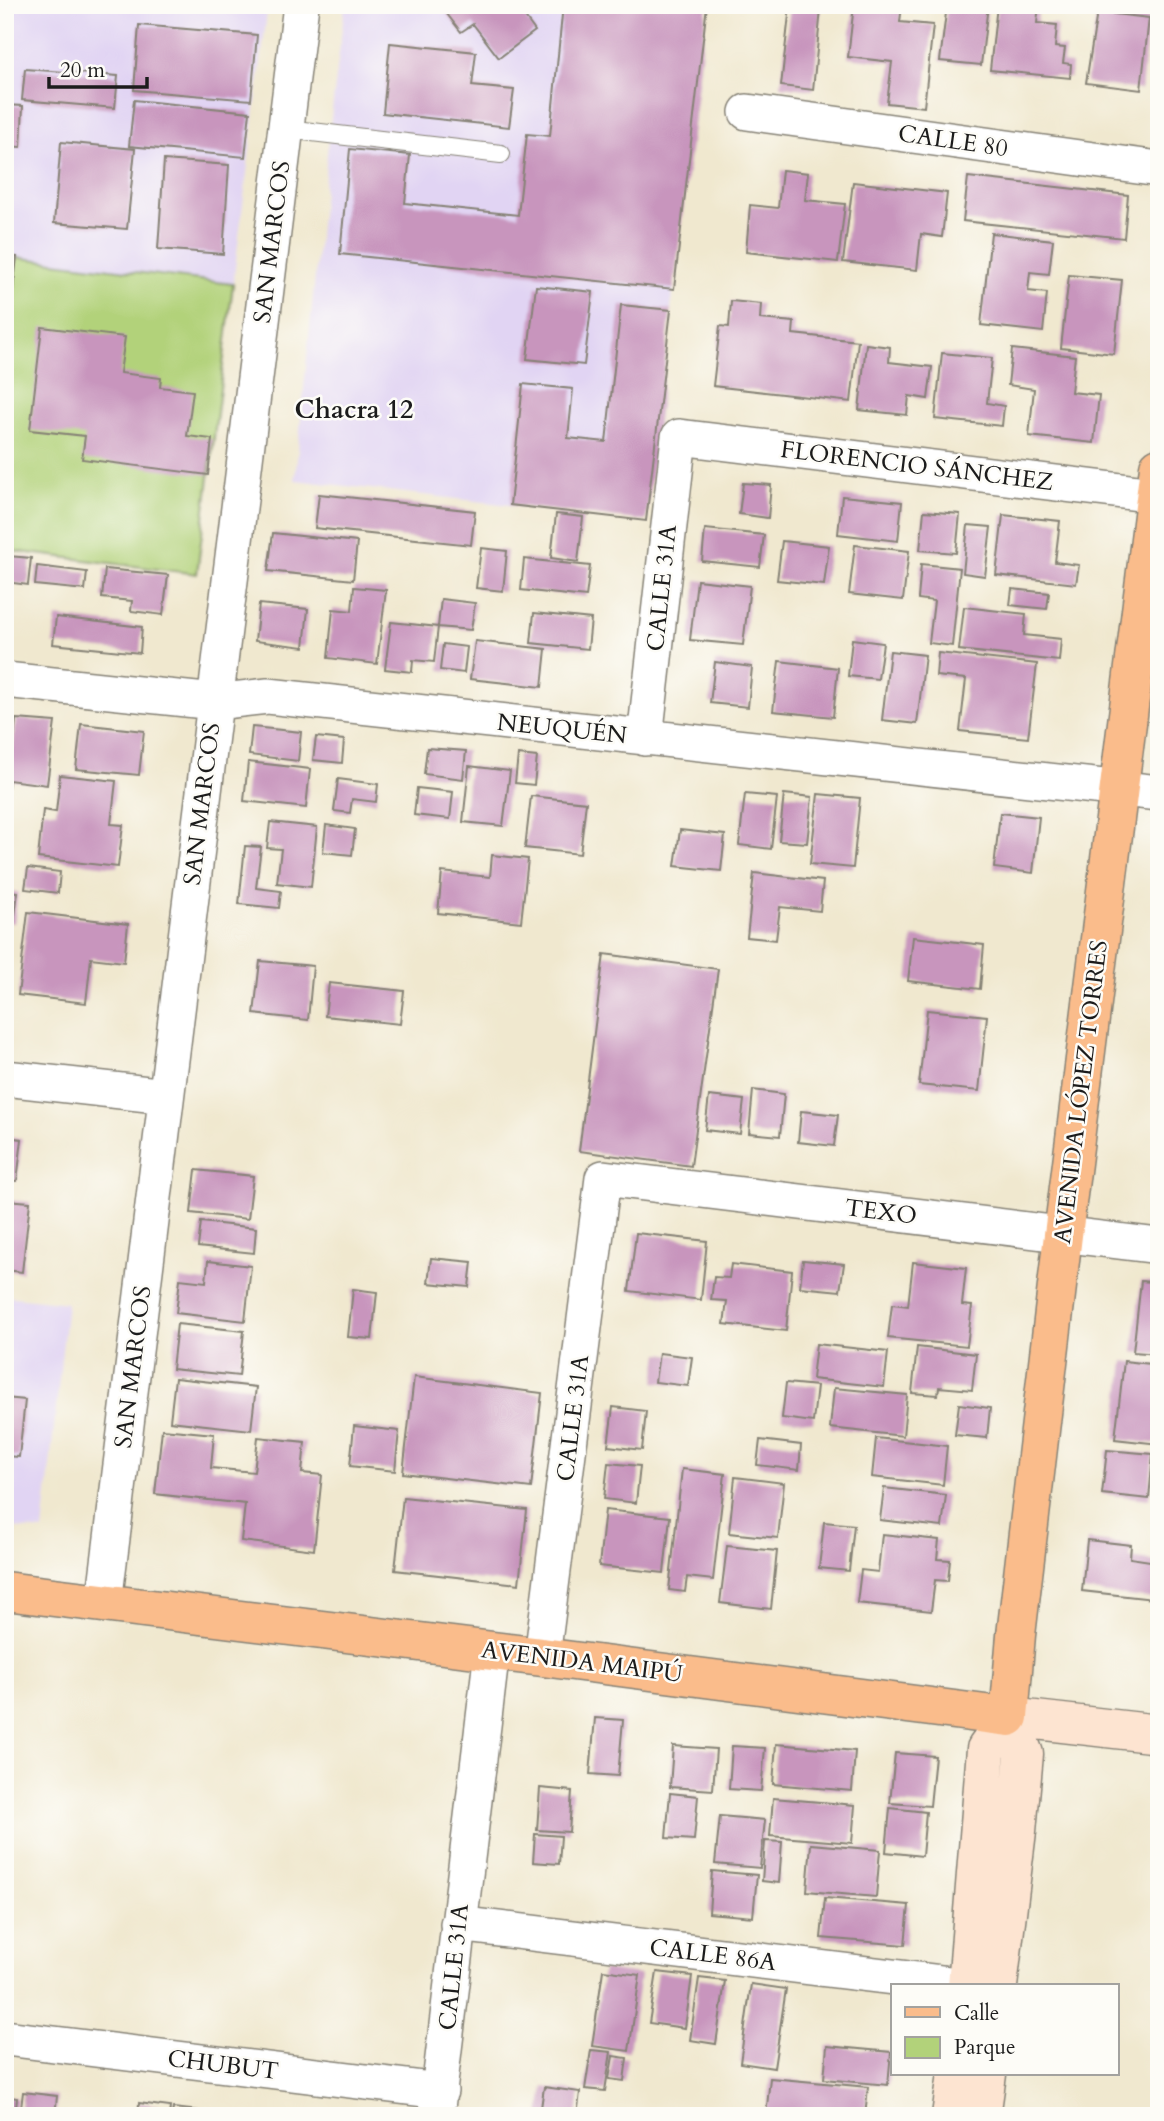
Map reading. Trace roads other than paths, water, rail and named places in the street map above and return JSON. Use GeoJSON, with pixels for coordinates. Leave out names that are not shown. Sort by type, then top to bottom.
{"type":"FeatureCollection","features":[{"type":"Feature","properties":{"kind":"main road","name":"AVENIDA LÓPEZ TORRES"},"geometry":{"type":"LineString","coordinates":[[998,1984],[1024,1754],[1009,1717],[1016,1635],[1157,481]]}},
{"type":"Feature","properties":{"kind":"main road","name":"AVENIDA MAIPÚ"},"geometry":{"type":"LineString","coordinates":[[5,1591],[1159,1734]]}},
{"type":"Feature","properties":{"kind":"main road"},"geometry":{"type":"LineString","coordinates":[[967,1984],[986,1749],[1009,1717]]}},
{"type":"Feature","properties":{"kind":"main road"},"geometry":{"type":"LineString","coordinates":[[951,2116],[957,2076]]}},
{"type":"Feature","properties":{"kind":"main road"},"geometry":{"type":"LineString","coordinates":[[981,2116],[987,2076]]}},
{"type":"Feature","properties":{"kind":"street","name":"SAN MARCOS"},"geometry":{"type":"LineString","coordinates":[[104,1603],[301,5]]}},
{"type":"Feature","properties":{"kind":"street","name":"CALLE 80"},"geometry":{"type":"LineString","coordinates":[[747,112],[1159,169]]}},
{"type":"Feature","properties":{"kind":"street","name":"FLORENCIO SÁNCHEZ"},"geometry":{"type":"LineString","coordinates":[[679,437],[1157,481]]}},
{"type":"Feature","properties":{"kind":"street","name":"CALLE 31A"},"geometry":{"type":"LineString","coordinates":[[645,738],[679,437]]}},
{"type":"Feature","properties":{"kind":"street","name":"NEUQUÉN"},"geometry":{"type":"LineString","coordinates":[[5,680],[215,702],[268,696],[1159,793]]}},
{"type":"Feature","properties":{"kind":"street"},"geometry":{"type":"LineString","coordinates":[[5,1078],[166,1096]]}},
{"type":"Feature","properties":{"kind":"street","name":"CALLE 31A"},"geometry":{"type":"LineString","coordinates":[[542,1657],[603,1178]]}},
{"type":"Feature","properties":{"kind":"street","name":"TEXO"},"geometry":{"type":"LineString","coordinates":[[603,1178],[1159,1246]]}},
{"type":"Feature","properties":{"kind":"street","name":"CALLE 31A"},"geometry":{"type":"LineString","coordinates":[[438,2104],[492,1651]]}},
{"type":"Feature","properties":{"kind":"street","name":"CALLE 86A"},"geometry":{"type":"LineString","coordinates":[[458,1924],[951,1984]]}},
{"type":"Feature","properties":{"kind":"street","name":"CHUBUT"},"geometry":{"type":"LineString","coordinates":[[5,2038],[438,2104]]}},
{"type":"Feature","properties":{"kind":"lane"},"geometry":{"type":"LineString","coordinates":[[286,129],[501,154]]}},
{"type":"Feature","properties":{"kind":"district","name":"Chacra 12"},"geometry":{"type":"Point","coordinates":[354,409]}}]}
